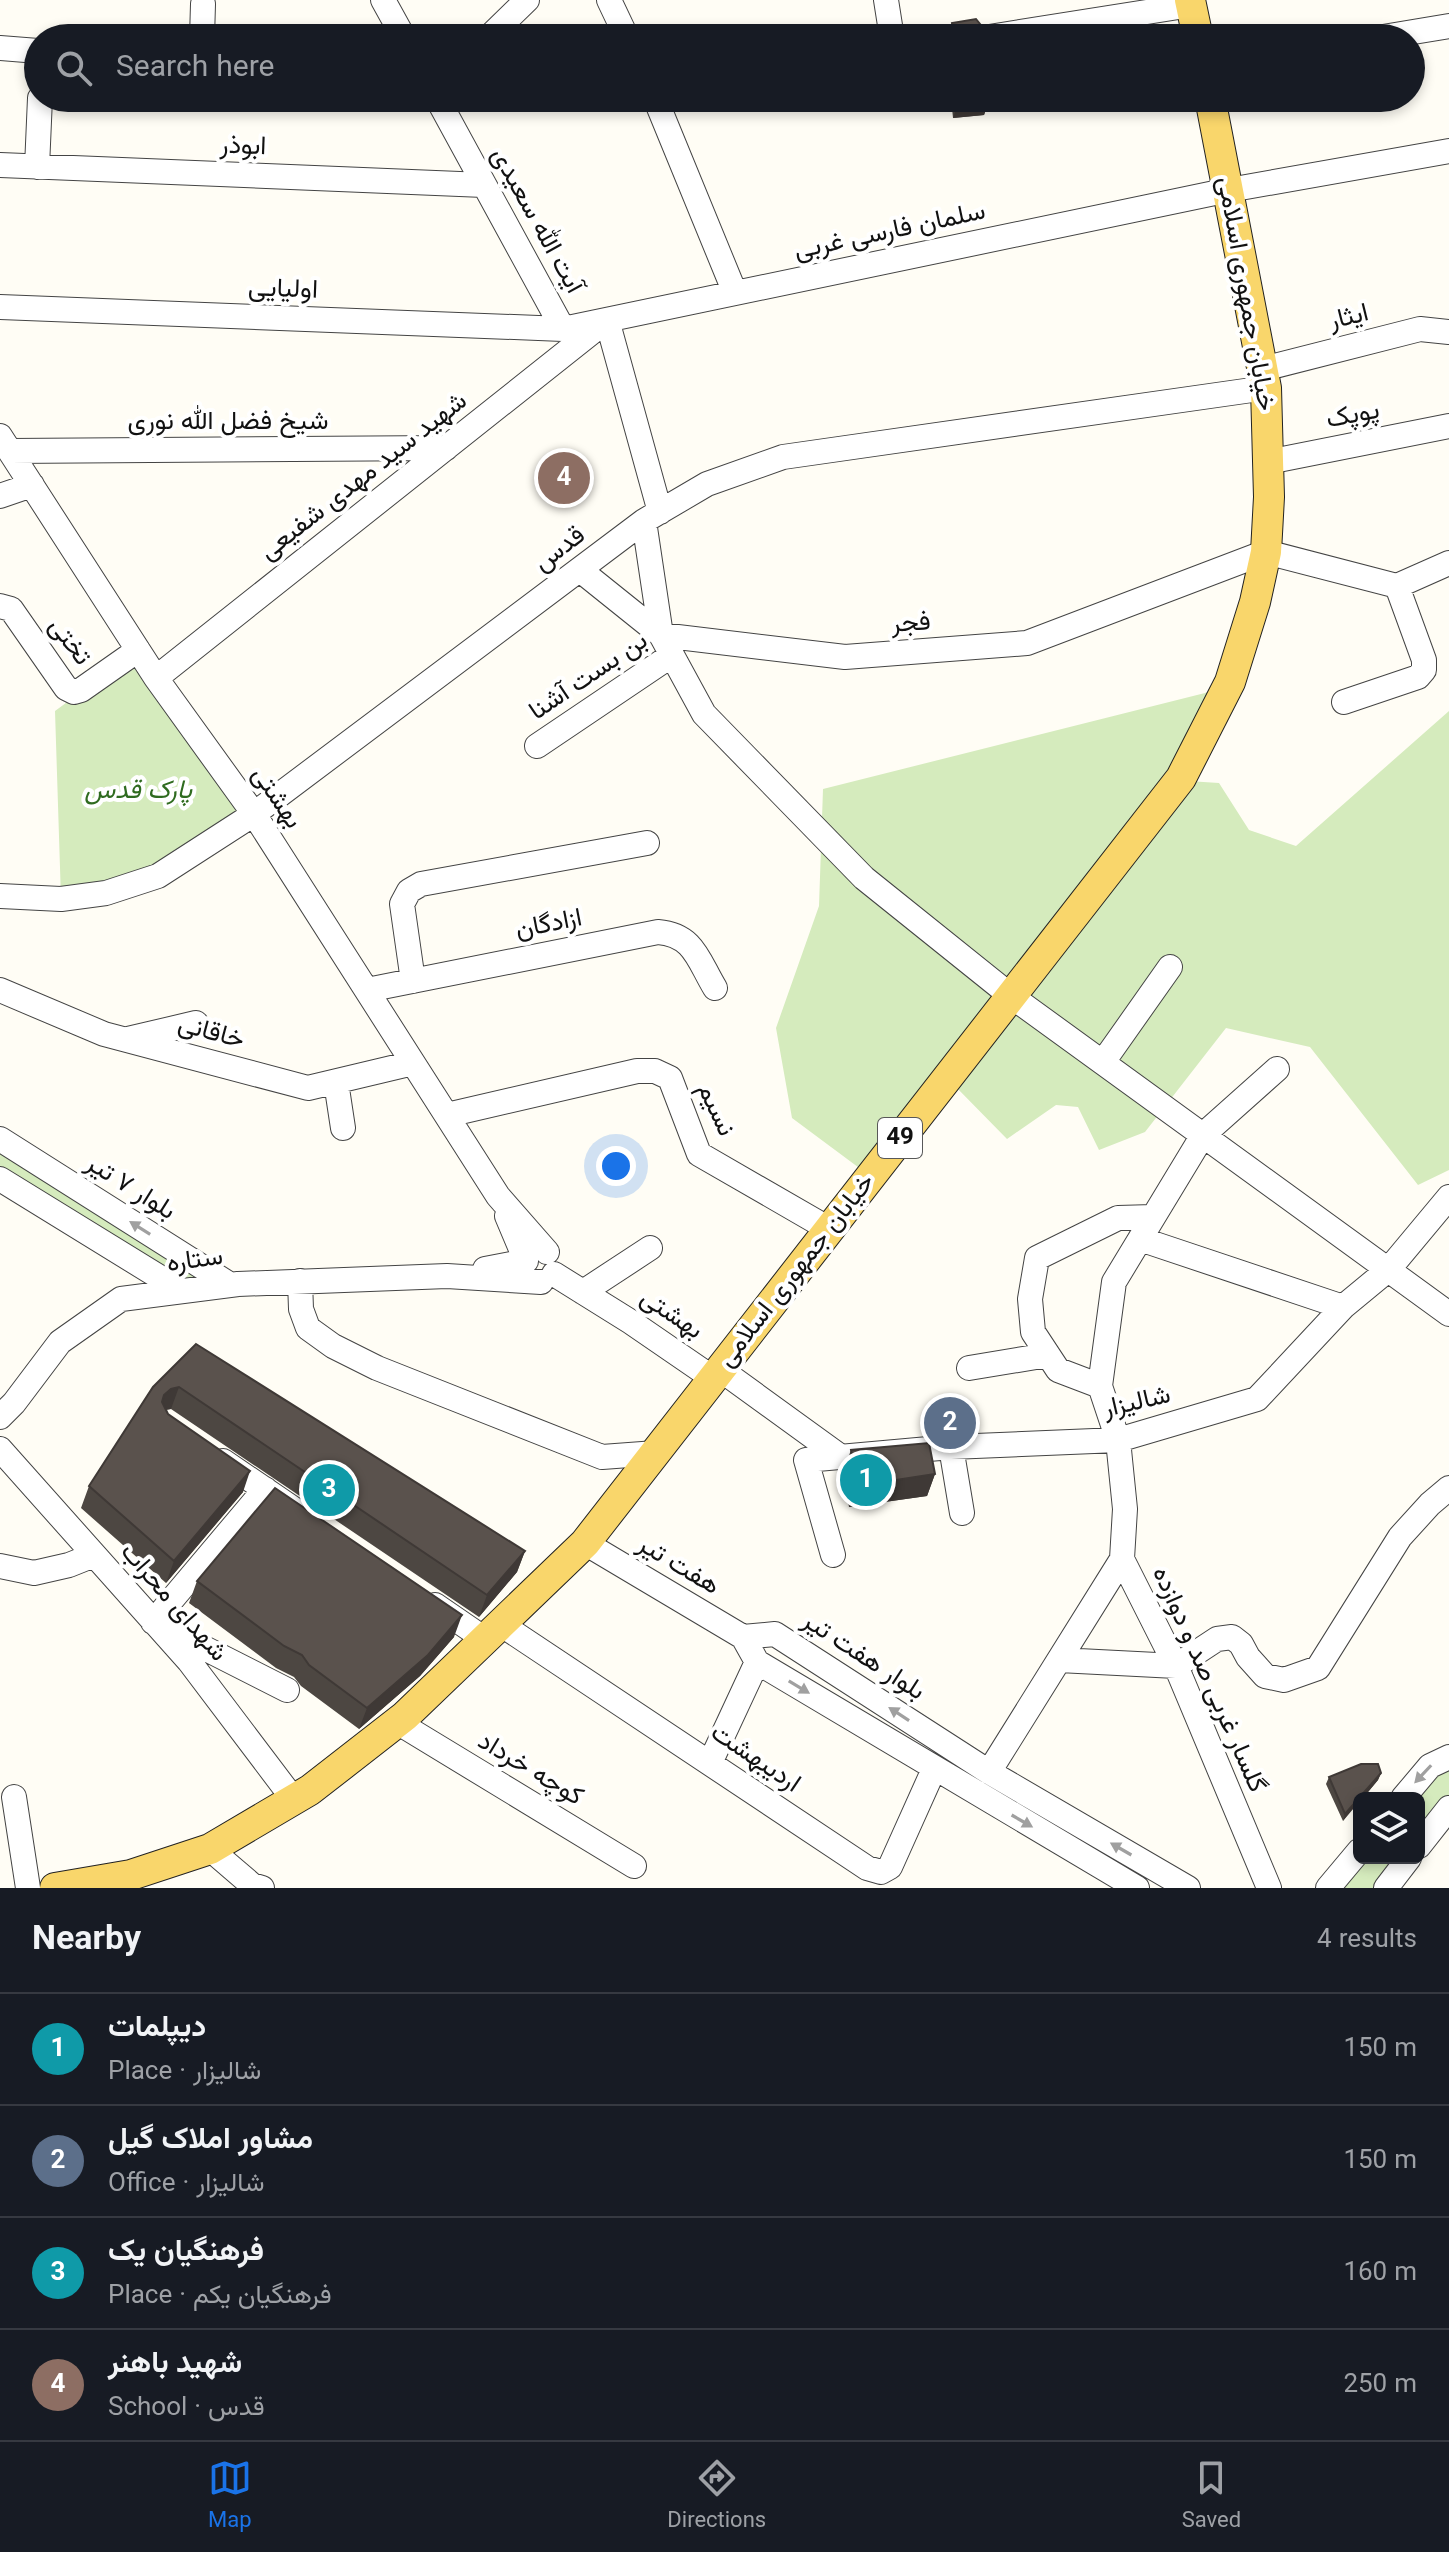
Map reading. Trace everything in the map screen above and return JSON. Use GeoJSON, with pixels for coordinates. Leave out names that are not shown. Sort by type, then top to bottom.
{"type":"FeatureCollection","features":[{"type":"Feature","properties":{"kind":"main road"},"geometry":{"type":"LineString","coordinates":[[1190,2],[1195,24]]}},
{"type":"Feature","properties":{"kind":"main road","name":"خیابان جمهوری اسلامی"},"geometry":{"type":"LineString","coordinates":[[55,1888],[112,1884],[210,1849],[294,1800],[397,1722],[585,1543],[1181,778],[1230,682],[1255,602],[1266,552],[1269,497],[1264,379],[1213,112]]}},
{"type":"Feature","properties":{"kind":"street"},"geometry":{"type":"LineString","coordinates":[[383,0],[396,24]]}},
{"type":"Feature","properties":{"kind":"street"},"geometry":{"type":"LineString","coordinates":[[502,24],[527,0]]}},
{"type":"Feature","properties":{"kind":"street"},"geometry":{"type":"LineString","coordinates":[[609,0],[620,24]]}},
{"type":"Feature","properties":{"kind":"street"},"geometry":{"type":"LineString","coordinates":[[886,0],[890,24]]}},
{"type":"Feature","properties":{"kind":"street"},"geometry":{"type":"LineString","coordinates":[[1064,24],[1190,2]]}},
{"type":"Feature","properties":{"kind":"street"},"geometry":{"type":"LineString","coordinates":[[202,24],[203,4]]}},
{"type":"Feature","properties":{"kind":"street"},"geometry":{"type":"LineString","coordinates":[[1425,30],[1449,26]]}},
{"type":"Feature","properties":{"kind":"street"},"geometry":{"type":"LineString","coordinates":[[0,48],[24,50]]}},
{"type":"Feature","properties":{"kind":"street"},"geometry":{"type":"LineString","coordinates":[[37,167],[39,112]]}},
{"type":"Feature","properties":{"kind":"street","name":"آیت الله سعیدی"},"geometry":{"type":"LineString","coordinates":[[445,112],[563,329]]}},
{"type":"Feature","properties":{"kind":"street"},"geometry":{"type":"LineString","coordinates":[[661,112],[735,293]]}},
{"type":"Feature","properties":{"kind":"street","name":"سلمان فارسی غربی"},"geometry":{"type":"LineString","coordinates":[[563,329],[1229,190],[1449,151]]}},
{"type":"Feature","properties":{"kind":"street","name":"ابوذر"},"geometry":{"type":"LineString","coordinates":[[0,165],[484,185]]}},
{"type":"Feature","properties":{"kind":"street","name":"اولیایی"},"geometry":{"type":"LineString","coordinates":[[0,307],[563,329]]}},
{"type":"Feature","properties":{"kind":"street"},"geometry":{"type":"LineString","coordinates":[[607,320],[652,517],[666,645]]}},
{"type":"Feature","properties":{"kind":"street","name":"شهید سید مهدی شفیعی"},"geometry":{"type":"LineString","coordinates":[[156,678],[607,320]]}},
{"type":"Feature","properties":{"kind":"street","name":"ایثار"},"geometry":{"type":"LineString","coordinates":[[1264,379],[1420,329],[1449,332]]}},
{"type":"Feature","properties":{"kind":"street","name":"قدس"},"geometry":{"type":"LineString","coordinates":[[0,896],[61,899],[106,893],[158,876],[254,814],[652,517],[707,484],[783,457],[1264,379]]}},
{"type":"Feature","properties":{"kind":"street","name":"پوپک"},"geometry":{"type":"LineString","coordinates":[[1268,462],[1449,426]]}},
{"type":"Feature","properties":{"kind":"street","name":"شیخ فضل الله نوری"},"geometry":{"type":"LineString","coordinates":[[5,443],[446,448]]}},
{"type":"Feature","properties":{"kind":"street","name":"بهشتی"},"geometry":{"type":"LineString","coordinates":[[5,443],[156,678],[254,814],[542,1268],[718,1375]]}},
{"type":"Feature","properties":{"kind":"street"},"geometry":{"type":"LineString","coordinates":[[0,496],[32,485]]}},
{"type":"Feature","properties":{"kind":"street"},"geometry":{"type":"LineString","coordinates":[[1266,552],[1397,586],[1449,563]]}},
{"type":"Feature","properties":{"kind":"street","name":"فجر"},"geometry":{"type":"LineString","coordinates":[[666,645],[845,657],[1027,643],[1266,552]]}},
{"type":"Feature","properties":{"kind":"street"},"geometry":{"type":"LineString","coordinates":[[580,570],[666,645],[704,714],[864,878],[1011,996],[1449,1314]]}},
{"type":"Feature","properties":{"kind":"street"},"geometry":{"type":"LineString","coordinates":[[1344,702],[1418,677],[1424,670],[1424,660],[1397,586]]}},
{"type":"Feature","properties":{"kind":"street","name":"تختی"},"geometry":{"type":"LineString","coordinates":[[0,606],[11,609],[66,688],[74,692],[138,650]]}},
{"type":"Feature","properties":{"kind":"street","name":"بن بست آشنا"},"geometry":{"type":"LineString","coordinates":[[537,746],[666,645]]}},
{"type":"Feature","properties":{"kind":"street"},"geometry":{"type":"LineString","coordinates":[[413,981],[402,904],[409,891],[421,884],[647,843]]}},
{"type":"Feature","properties":{"kind":"street","name":"ازادگان"},"geometry":{"type":"LineString","coordinates":[[367,990],[658,932],[675,934],[688,942],[715,988]]}},
{"type":"Feature","properties":{"kind":"street"},"geometry":{"type":"LineString","coordinates":[[1103,1062],[1170,967]]}},
{"type":"Feature","properties":{"kind":"street","name":"خاقانی"},"geometry":{"type":"LineString","coordinates":[[0,990],[104,1034],[308,1088],[413,1063]]}},
{"type":"Feature","properties":{"kind":"street"},"geometry":{"type":"LineString","coordinates":[[126,1040],[196,1023]]}},
{"type":"Feature","properties":{"kind":"street","name":"گلسار غربی صد و دوازده"},"geometry":{"type":"LineString","coordinates":[[1269,1888],[1176,1666],[1122,1559],[1125,1509],[1118,1440],[1100,1386],[1114,1282],[1203,1135],[1277,1069]]}},
{"type":"Feature","properties":{"kind":"street","name":"نسیم"},"geometry":{"type":"LineString","coordinates":[[447,1115],[637,1071],[655,1071],[670,1078],[699,1154],[829,1229]]}},
{"type":"Feature","properties":{"kind":"street"},"geometry":{"type":"LineString","coordinates":[[336,1082],[343,1128]]}},
{"type":"Feature","properties":{"kind":"street","name":"بلوار ۷ تیر"},"geometry":{"type":"LineString","coordinates":[[0,1139],[229,1284]]}},
{"type":"Feature","properties":{"kind":"street"},"geometry":{"type":"LineString","coordinates":[[0,1179],[182,1291]]}},
{"type":"Feature","properties":{"kind":"street","name":"شالیزار"},"geometry":{"type":"LineString","coordinates":[[833,1555],[806,1460],[951,1447],[1118,1440],[1257,1399],[1343,1307],[1389,1269],[1449,1197]]}},
{"type":"Feature","properties":{"kind":"street"},"geometry":{"type":"LineString","coordinates":[[1100,1386],[1058,1370],[1033,1332],[1030,1299],[1037,1258],[1118,1218],[1153,1217]]}},
{"type":"Feature","properties":{"kind":"street"},"geometry":{"type":"LineString","coordinates":[[1140,1239],[1343,1307]]}},
{"type":"Feature","properties":{"kind":"street"},"geometry":{"type":"LineString","coordinates":[[583,1292],[650,1248]]}},
{"type":"Feature","properties":{"kind":"street","name":"ستاره"},"geometry":{"type":"LineString","coordinates":[[0,1417],[60,1342],[121,1299],[229,1284],[447,1276],[542,1268]]}},
{"type":"Feature","properties":{"kind":"street"},"geometry":{"type":"LineString","coordinates":[[300,1281],[301,1309],[308,1328],[333,1346],[377,1368],[602,1457],[656,1453]]}},
{"type":"Feature","properties":{"kind":"street"},"geometry":{"type":"LineString","coordinates":[[969,1368],[1048,1355]]}},
{"type":"Feature","properties":{"kind":"street"},"geometry":{"type":"LineString","coordinates":[[718,1375],[841,1457]]}},
{"type":"Feature","properties":{"kind":"street"},"geometry":{"type":"LineString","coordinates":[[951,1447],[962,1513]]}},
{"type":"Feature","properties":{"kind":"street"},"geometry":{"type":"LineString","coordinates":[[205,1448],[317,1525]]}},
{"type":"Feature","properties":{"kind":"street","name":"شهدای محراب"},"geometry":{"type":"LineString","coordinates":[[0,1449],[189,1661],[294,1800]]}},
{"type":"Feature","properties":{"kind":"street"},"geometry":{"type":"LineString","coordinates":[[1059,1660],[1176,1666],[1217,1639],[1232,1637],[1265,1676],[1284,1680],[1318,1668],[1400,1537],[1449,1488]]}},
{"type":"Feature","properties":{"kind":"street"},"geometry":{"type":"LineString","coordinates":[[265,1489],[153,1622],[287,1690]]}},
{"type":"Feature","properties":{"kind":"street","name":"هفت تیر"},"geometry":{"type":"LineString","coordinates":[[585,1543],[743,1637]]}},
{"type":"Feature","properties":{"kind":"street"},"geometry":{"type":"LineString","coordinates":[[0,1566],[34,1573],[94,1555]]}},
{"type":"Feature","properties":{"kind":"street"},"geometry":{"type":"LineString","coordinates":[[989,1772],[1122,1559]]}},
{"type":"Feature","properties":{"kind":"street","name":"اردیبهشت"},"geometry":{"type":"LineString","coordinates":[[421,1595],[494,1632],[710,1763],[867,1868],[881,1872],[890,1867],[934,1769]]}},
{"type":"Feature","properties":{"kind":"street","name":"بلوار هفت تیر"},"geometry":{"type":"LineString","coordinates":[[743,1637],[775,1634],[989,1772],[1188,1888]]}},
{"type":"Feature","properties":{"kind":"street"},"geometry":{"type":"LineString","coordinates":[[743,1637],[757,1662],[1137,1888]]}},
{"type":"Feature","properties":{"kind":"street"},"geometry":{"type":"LineString","coordinates":[[710,1763],[757,1662]]}},
{"type":"Feature","properties":{"kind":"street","name":"کوچه خرداد"},"geometry":{"type":"LineString","coordinates":[[397,1722],[634,1866]]}},
{"type":"Feature","properties":{"kind":"street"},"geometry":{"type":"LineString","coordinates":[[1408,1792],[1430,1766],[1449,1757]]}},
{"type":"Feature","properties":{"kind":"street"},"geometry":{"type":"LineString","coordinates":[[14,1797],[28,1888]]}},
{"type":"Feature","properties":{"kind":"street"},"geometry":{"type":"LineString","coordinates":[[1425,1838],[1449,1808]]}},
{"type":"Feature","properties":{"kind":"street"},"geometry":{"type":"LineString","coordinates":[[210,1849],[252,1885],[262,1888]]}},
{"type":"Feature","properties":{"kind":"street"},"geometry":{"type":"LineString","coordinates":[[1328,1888],[1353,1858]]}},
{"type":"Feature","properties":{"kind":"street"},"geometry":{"type":"LineString","coordinates":[[1386,1888],[1404,1864]]}},
{"type":"Feature","properties":{"kind":"green space","name":"پارک قدس"},"geometry":{"type":"Polygon","coordinates":[[[138,650],[254,814],[158,876],[61,899],[55,711],[138,650]]]}},
{"type":"Feature","properties":{"kind":"green space"},"geometry":{"type":"Polygon","coordinates":[[[1227,683],[1179,777],[870,1176],[792,1118],[776,1028],[819,906],[823,789],[1205,693],[1227,683]]]}},
{"type":"Feature","properties":{"kind":"green space"},"geometry":{"type":"Polygon","coordinates":[[[1449,711],[1449,1170],[1418,1185],[1310,1047],[1226,1028],[1145,1132],[1099,1150],[1078,1107],[1056,1105],[1007,1139],[954,1085],[1188,781],[1219,783],[1249,830],[1296,846],[1449,711]]]}},
{"type":"Feature","properties":{"kind":"green space"},"geometry":{"type":"Polygon","coordinates":[[[0,1141],[229,1284],[189,1290],[0,1172],[0,1141]]]}},
{"type":"Feature","properties":{"kind":"green space"},"geometry":{"type":"Polygon","coordinates":[[[1449,1757],[1449,1809],[1425,1839],[1425,1792],[1409,1792],[1449,1757]]]}},
{"type":"Feature","properties":{"kind":"green space"},"geometry":{"type":"Polygon","coordinates":[[[1353,1864],[1404,1864],[1385,1888],[1328,1888],[1353,1864]]]}},
{"type":"Feature","properties":{"kind":"building"},"geometry":{"type":"Polygon","coordinates":[[[976,19],[980,24],[952,24],[976,19]]]}},
{"type":"Feature","properties":{"kind":"building"},"geometry":{"type":"Polygon","coordinates":[[[196,1344],[525,1551],[487,1595],[179,1387],[164,1395],[162,1402],[168,1414],[250,1471],[174,1561],[89,1486],[153,1387],[196,1344]]]}},
{"type":"Feature","properties":{"kind":"building"},"geometry":{"type":"Polygon","coordinates":[[[963,1404],[966,1423],[943,1425],[940,1408],[963,1404]]]}},
{"type":"Feature","properties":{"kind":"building"},"geometry":{"type":"Polygon","coordinates":[[[929,1443],[935,1474],[857,1486],[851,1450],[929,1443]]]}},
{"type":"Feature","properties":{"kind":"building"},"geometry":{"type":"Polygon","coordinates":[[[275,1488],[462,1615],[428,1655],[367,1708],[309,1665],[302,1655],[284,1646],[197,1581],[275,1488]]]}},
{"type":"Feature","properties":{"kind":"building"},"geometry":{"type":"Polygon","coordinates":[[[1361,1764],[1378,1764],[1381,1773],[1364,1792],[1353,1792],[1353,1805],[1345,1814],[1329,1777],[1361,1764]]]}},
{"type":"Feature","properties":{"kind":"place","name":"شهید باهنر"},"geometry":{"type":"Point","coordinates":[564,478]}},
{"type":"Feature","properties":{"kind":"place","name":"مشاور املاک گیل"},"geometry":{"type":"Point","coordinates":[950,1423]}},
{"type":"Feature","properties":{"kind":"place","name":"دیپلمات"},"geometry":{"type":"Point","coordinates":[866,1480]}},
{"type":"Feature","properties":{"kind":"place","name":"فرهنگیان یک"},"geometry":{"type":"Point","coordinates":[329,1490]}}]}
